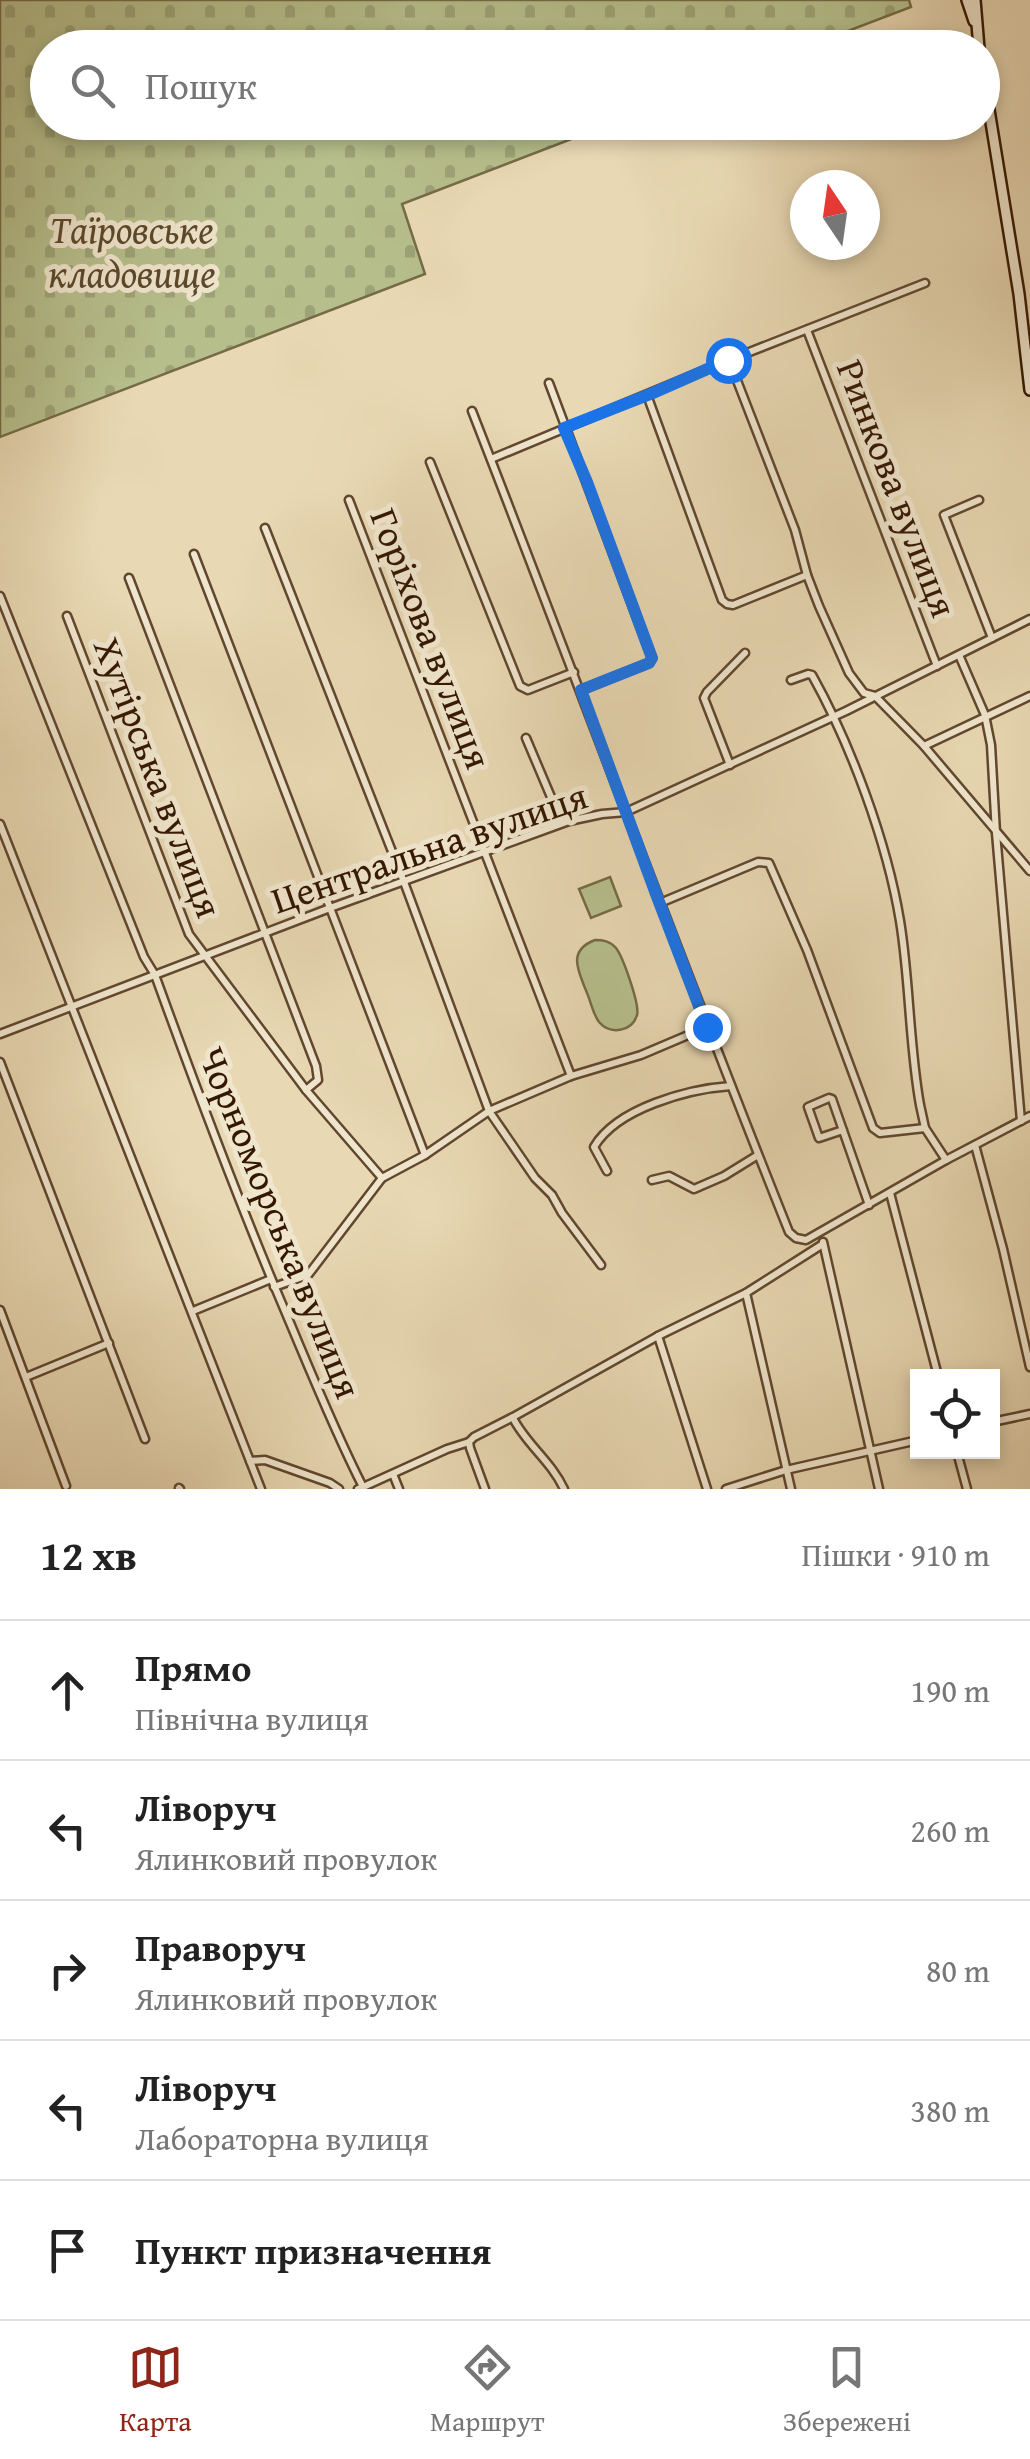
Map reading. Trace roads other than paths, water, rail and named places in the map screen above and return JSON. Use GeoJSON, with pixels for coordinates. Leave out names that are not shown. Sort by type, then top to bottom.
{"type":"FeatureCollection","features":[{"type":"Feature","properties":{"kind":"main road"},"geometry":{"type":"LineString","coordinates":[[967,0],[976,23]]}},
{"type":"Feature","properties":{"kind":"main road"},"geometry":{"type":"LineString","coordinates":[[975,0],[977,30]]}},
{"type":"Feature","properties":{"kind":"main road"},"geometry":{"type":"LineString","coordinates":[[994,140],[1030,390]]}},
{"type":"Feature","properties":{"kind":"street"},"geometry":{"type":"LineString","coordinates":[[491,459],[924,283]]}},
{"type":"Feature","properties":{"kind":"street","name":"Ринкова вулиця"},"geometry":{"type":"LineString","coordinates":[[807,330],[937,666]]}},
{"type":"Feature","properties":{"kind":"street"},"geometry":{"type":"LineString","coordinates":[[728,360],[795,530],[807,576],[850,673],[864,693],[876,696],[924,746],[1030,872]]}},
{"type":"Feature","properties":{"kind":"street"},"geometry":{"type":"LineString","coordinates":[[548,383],[652,658],[649,663],[581,690]]}},
{"type":"Feature","properties":{"kind":"street"},"geometry":{"type":"LineString","coordinates":[[648,395],[722,600],[733,604],[807,576]]}},
{"type":"Feature","properties":{"kind":"street"},"geometry":{"type":"LineString","coordinates":[[472,412],[789,1232],[801,1240],[823,1231],[1030,1116]]}},
{"type":"Feature","properties":{"kind":"street"},"geometry":{"type":"LineString","coordinates":[[430,462],[520,686],[528,690],[574,672]]}},
{"type":"Feature","properties":{"kind":"street","name":"Горіхова вулиця"},"geometry":{"type":"LineString","coordinates":[[349,500],[571,1076]]}},
{"type":"Feature","properties":{"kind":"street"},"geometry":{"type":"LineString","coordinates":[[979,500],[944,515],[992,638]]}},
{"type":"Feature","properties":{"kind":"street"},"geometry":{"type":"LineString","coordinates":[[266,528],[489,1111],[602,1266]]}},
{"type":"Feature","properties":{"kind":"street"},"geometry":{"type":"LineString","coordinates":[[194,554],[425,1155]]}},
{"type":"Feature","properties":{"kind":"street"},"geometry":{"type":"LineString","coordinates":[[129,578],[318,1072],[316,1084],[306,1090]]}},
{"type":"Feature","properties":{"kind":"street","name":"Хутірська вулиця"},"geometry":{"type":"LineString","coordinates":[[0,596],[144,958],[156,975]]}},
{"type":"Feature","properties":{"kind":"street","name":"Хутірська вулиця"},"geometry":{"type":"LineString","coordinates":[[67,616],[188,934],[306,1090],[382,1178]]}},
{"type":"Feature","properties":{"kind":"street","name":"Центральна вулиця"},"geometry":{"type":"LineString","coordinates":[[0,1034],[562,823],[626,812],[835,716],[1030,619]]}},
{"type":"Feature","properties":{"kind":"street"},"geometry":{"type":"LineString","coordinates":[[730,765],[704,698],[745,653]]}},
{"type":"Feature","properties":{"kind":"street"},"geometry":{"type":"LineString","coordinates":[[960,655],[985,717],[991,745],[1021,1120]]}},
{"type":"Feature","properties":{"kind":"street"},"geometry":{"type":"LineString","coordinates":[[791,680],[812,675],[835,716],[875,824],[900,921],[917,1091],[925,1128],[946,1160]]}},
{"type":"Feature","properties":{"kind":"street"},"geometry":{"type":"LineString","coordinates":[[924,746],[1030,696]]}},
{"type":"Feature","properties":{"kind":"street"},"geometry":{"type":"LineString","coordinates":[[526,738],[562,823]]}},
{"type":"Feature","properties":{"kind":"street"},"geometry":{"type":"LineString","coordinates":[[0,824],[261,1489]]}},
{"type":"Feature","properties":{"kind":"street"},"geometry":{"type":"LineString","coordinates":[[660,903],[758,862],[769,863],[807,950],[872,1128],[880,1132],[925,1128]]}},
{"type":"Feature","properties":{"kind":"street","name":"Чорноморська вулиця"},"geometry":{"type":"LineString","coordinates":[[156,975],[217,1144],[360,1488]]}},
{"type":"Feature","properties":{"kind":"street"},"geometry":{"type":"LineString","coordinates":[[192,1311],[273,1283],[308,1276],[382,1178],[425,1155],[489,1111],[571,1076],[641,1055],[707,1027]]}},
{"type":"Feature","properties":{"kind":"street"},"geometry":{"type":"LineString","coordinates":[[0,1062],[145,1439]]}},
{"type":"Feature","properties":{"kind":"street"},"geometry":{"type":"LineString","coordinates":[[607,1172],[594,1147],[611,1126],[690,1091],[731,1086]]}},
{"type":"Feature","properties":{"kind":"street"},"geometry":{"type":"LineString","coordinates":[[843,1130],[819,1138],[808,1106],[831,1098],[843,1130],[870,1205]]}},
{"type":"Feature","properties":{"kind":"street"},"geometry":{"type":"LineString","coordinates":[[975,1145],[1030,1367]]}},
{"type":"Feature","properties":{"kind":"street"},"geometry":{"type":"LineString","coordinates":[[652,1180],[669,1176],[694,1189],[758,1155]]}},
{"type":"Feature","properties":{"kind":"street"},"geometry":{"type":"LineString","coordinates":[[890,1193],[936,1369]]}},
{"type":"Feature","properties":{"kind":"street"},"geometry":{"type":"LineString","coordinates":[[823,1231],[879,1489]]}},
{"type":"Feature","properties":{"kind":"street"},"geometry":{"type":"LineString","coordinates":[[360,1488],[446,1449],[469,1445],[474,1437],[658,1336],[746,1293],[823,1244]]}},
{"type":"Feature","properties":{"kind":"street"},"geometry":{"type":"LineString","coordinates":[[746,1293],[790,1489]]}},
{"type":"Feature","properties":{"kind":"street"},"geometry":{"type":"LineString","coordinates":[[0,1310],[66,1486]]}},
{"type":"Feature","properties":{"kind":"street"},"geometry":{"type":"LineString","coordinates":[[658,1336],[707,1489]]}},
{"type":"Feature","properties":{"kind":"street"},"geometry":{"type":"LineString","coordinates":[[26,1377],[109,1343]]}},
{"type":"Feature","properties":{"kind":"street"},"geometry":{"type":"LineString","coordinates":[[1000,1420],[1030,1414]]}},
{"type":"Feature","properties":{"kind":"street"},"geometry":{"type":"LineString","coordinates":[[513,1418],[555,1470],[564,1489]]}},
{"type":"Feature","properties":{"kind":"street"},"geometry":{"type":"LineString","coordinates":[[726,1489],[786,1470],[910,1442]]}},
{"type":"Feature","properties":{"kind":"street"},"geometry":{"type":"LineString","coordinates":[[469,1445],[485,1489]]}},
{"type":"Feature","properties":{"kind":"street"},"geometry":{"type":"LineString","coordinates":[[959,1459],[967,1489]]}},
{"type":"Feature","properties":{"kind":"street"},"geometry":{"type":"LineString","coordinates":[[250,1461],[264,1460],[339,1489]]}},
{"type":"Feature","properties":{"kind":"street"},"geometry":{"type":"LineString","coordinates":[[393,1474],[399,1489]]}},
{"type":"Feature","properties":{"kind":"park label","name":"Таїровське кладовище"},"geometry":{"type":"Point","coordinates":[132,251]}}]}
